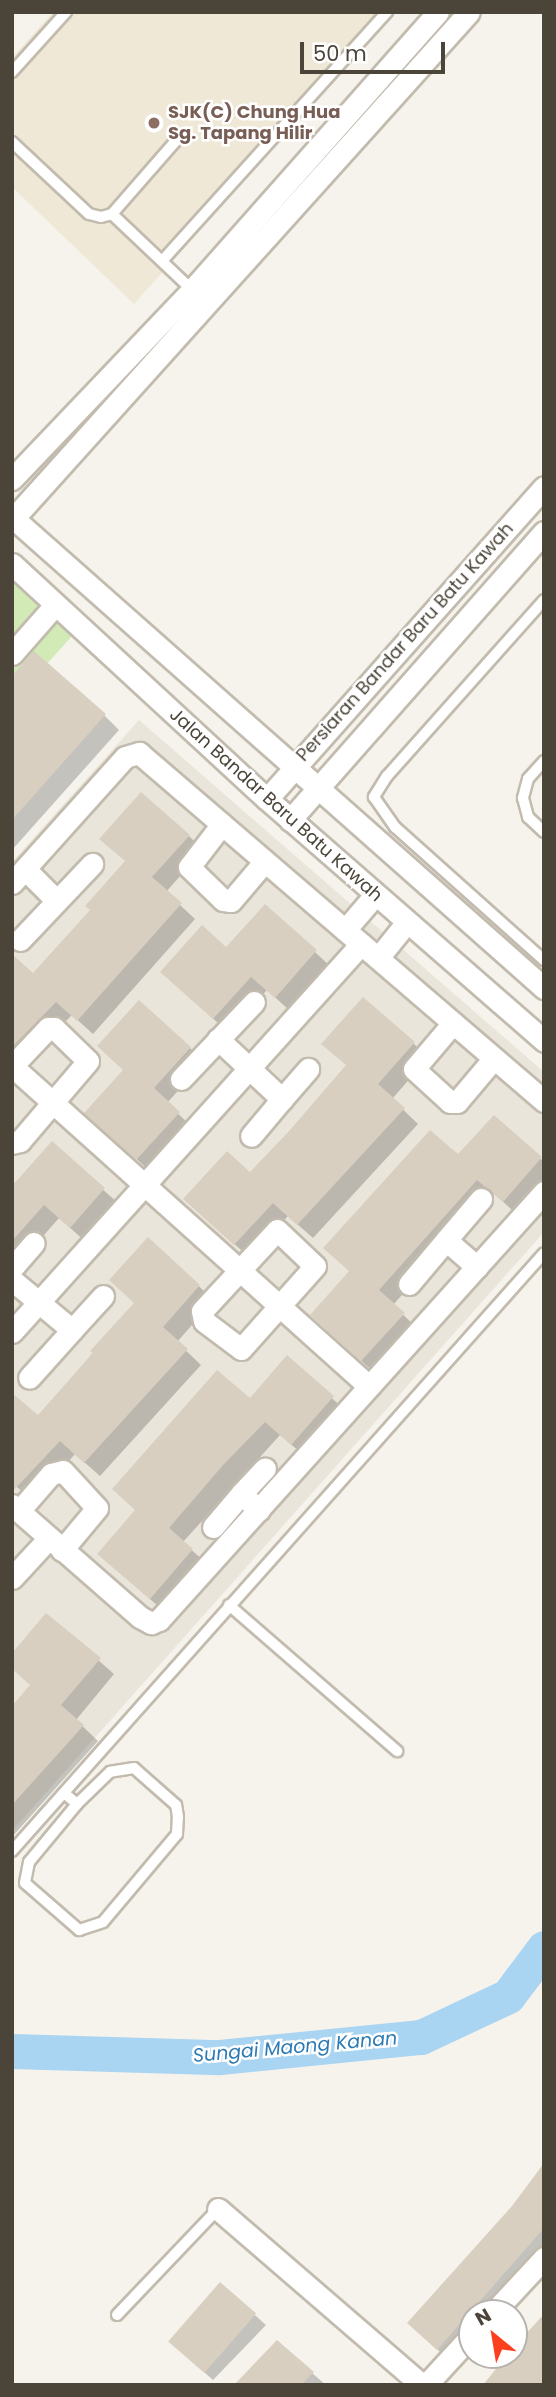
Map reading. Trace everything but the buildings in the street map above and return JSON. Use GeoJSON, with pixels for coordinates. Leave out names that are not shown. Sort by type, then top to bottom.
{"type":"FeatureCollection","features":[{"type":"Feature","properties":{"kind":"street"},"geometry":{"type":"LineString","coordinates":[[12,479],[192,290],[439,12]]}},
{"type":"Feature","properties":{"kind":"street"},"geometry":{"type":"LineString","coordinates":[[469,12],[13,518],[544,988]]}},
{"type":"Feature","properties":{"kind":"street","name":"Persiaran Bandar Baru Batu Kawah"},"geometry":{"type":"LineString","coordinates":[[267,799],[544,487]]}},
{"type":"Feature","properties":{"kind":"street","name":"Persiaran Bandar Baru Batu Kawah"},"geometry":{"type":"LineString","coordinates":[[290,820],[316,785],[544,532]]}},
{"type":"Feature","properties":{"kind":"street","name":"Jalan Bandar Baru Batu Kawah"},"geometry":{"type":"LineString","coordinates":[[12,564],[290,820],[544,1041]]}},
{"type":"Feature","properties":{"kind":"street"},"geometry":{"type":"LineString","coordinates":[[12,654],[55,605]]}},
{"type":"Feature","properties":{"kind":"street"},"geometry":{"type":"LineString","coordinates":[[57,901],[19,876],[132,754],[139,753],[544,1101]]}},
{"type":"Feature","properties":{"kind":"street"},"geometry":{"type":"LineString","coordinates":[[222,824],[189,867],[223,900],[231,901],[265,861]]}},
{"type":"Feature","properties":{"kind":"street"},"geometry":{"type":"LineString","coordinates":[[20,940],[92,864]]}},
{"type":"Feature","properties":{"kind":"street"},"geometry":{"type":"LineString","coordinates":[[12,1332],[250,1069],[353,937],[375,895]]}},
{"type":"Feature","properties":{"kind":"street"},"geometry":{"type":"LineString","coordinates":[[378,958],[407,922]]}},
{"type":"Feature","properties":{"kind":"street"},"geometry":{"type":"LineString","coordinates":[[181,1079],[254,1002]]}},
{"type":"Feature","properties":{"kind":"street"},"geometry":{"type":"LineString","coordinates":[[453,1023],[414,1069],[450,1102],[457,1102],[494,1058]]}},
{"type":"Feature","properties":{"kind":"street"},"geometry":{"type":"LineString","coordinates":[[12,1143],[20,1142],[53,1102],[88,1060],[86,1055],[48,1028],[12,1066],[53,1102],[145,1186],[369,1386]]}},
{"type":"Feature","properties":{"kind":"street"},"geometry":{"type":"LineString","coordinates":[[218,1039],[282,1099]]}},
{"type":"Feature","properties":{"kind":"street"},"geometry":{"type":"LineString","coordinates":[[251,1136],[308,1069]]}},
{"type":"Feature","properties":{"kind":"street"},"geometry":{"type":"LineString","coordinates":[[16,1565],[55,1544],[97,1508],[62,1471],[51,1474],[16,1508],[55,1544],[151,1623],[159,1620],[544,1192]]}},
{"type":"Feature","properties":{"kind":"street"},"geometry":{"type":"LineString","coordinates":[[409,1284],[481,1199]]}},
{"type":"Feature","properties":{"kind":"street"},"geometry":{"type":"LineString","coordinates":[[283,1232],[315,1266],[281,1307],[241,1349],[204,1321],[202,1311],[271,1233],[283,1232]]}},
{"type":"Feature","properties":{"kind":"street"},"geometry":{"type":"LineString","coordinates":[[446,1240],[477,1267]]}},
{"type":"Feature","properties":{"kind":"street"},"geometry":{"type":"LineString","coordinates":[[12,1268],[34,1243]]}},
{"type":"Feature","properties":{"kind":"street"},"geometry":{"type":"LineString","coordinates":[[12,1280],[72,1330]]}},
{"type":"Feature","properties":{"kind":"street"},"geometry":{"type":"LineString","coordinates":[[29,1378],[103,1296]]}},
{"type":"Feature","properties":{"kind":"street"},"geometry":{"type":"LineString","coordinates":[[213,1527],[265,1468]]}},
{"type":"Feature","properties":{"kind":"street"},"geometry":{"type":"LineString","coordinates":[[241,1494],[258,1510]]}},
{"type":"Feature","properties":{"kind":"street"},"geometry":{"type":"LineString","coordinates":[[218,2209],[424,2385],[458,2350]]}},
{"type":"Feature","properties":{"kind":"street"},"geometry":{"type":"LineString","coordinates":[[506,2299],[544,2258]]}},
{"type":"Feature","properties":{"kind":"lane"},"geometry":{"type":"LineString","coordinates":[[12,72],[66,12]]}},
{"type":"Feature","properties":{"kind":"lane"},"geometry":{"type":"LineString","coordinates":[[162,261],[387,12]]}},
{"type":"Feature","properties":{"kind":"lane"},"geometry":{"type":"LineString","coordinates":[[112,214],[181,135]]}},
{"type":"Feature","properties":{"kind":"lane"},"geometry":{"type":"LineString","coordinates":[[12,142],[89,214],[112,214],[192,290]]}},
{"type":"Feature","properties":{"kind":"lane"},"geometry":{"type":"LineString","coordinates":[[544,600],[374,797],[389,821],[544,960]]}},
{"type":"Feature","properties":{"kind":"lane"},"geometry":{"type":"LineString","coordinates":[[544,761],[528,779],[523,798],[528,817],[544,832]]}},
{"type":"Feature","properties":{"kind":"lane"},"geometry":{"type":"LineString","coordinates":[[12,1850],[544,1253]]}},
{"type":"Feature","properties":{"kind":"lane"},"geometry":{"type":"LineString","coordinates":[[229,1605],[397,1751]]}},
{"type":"Feature","properties":{"kind":"lane"},"geometry":{"type":"LineString","coordinates":[[134,1768],[176,1805],[178,1817],[177,1834],[103,1922],[79,1930],[26,1883],[29,1862],[77,1804],[110,1772],[134,1768]]}},
{"type":"Feature","properties":{"kind":"lane"},"geometry":{"type":"LineString","coordinates":[[64,1793],[77,1804]]}},
{"type":"Feature","properties":{"kind":"lane"},"geometry":{"type":"LineString","coordinates":[[117,2315],[218,2209]]}},
{"type":"Feature","properties":{"kind":"shaded area","name":"SJK(C) Chung Hua Sg. Tapang Hilir"},"geometry":{"type":"Polygon","coordinates":[[[53,12],[395,12],[134,304],[12,187],[12,58],[53,12]]]}},
{"type":"Feature","properties":{"kind":"shaded area"},"geometry":{"type":"Polygon","coordinates":[[[139,720],[544,1072],[544,1232],[12,1831],[12,862],[139,720]]]}},
{"type":"Feature","properties":{"kind":"green space"},"geometry":{"type":"Polygon","coordinates":[[[12,565],[80,627],[12,703],[12,565]]]}},
{"type":"Feature","properties":{"kind":"waterway","name":"Sungai Maong Kanan"},"geometry":{"type":"LineString","coordinates":[[12,2051],[220,2057],[421,2037],[508,1996],[544,1948]]}},
{"type":"Feature","properties":{"kind":"place","name":"SJK(C) Chung Hua Sg. Tapang Hilir"},"geometry":{"type":"Point","coordinates":[154,123]}}]}
